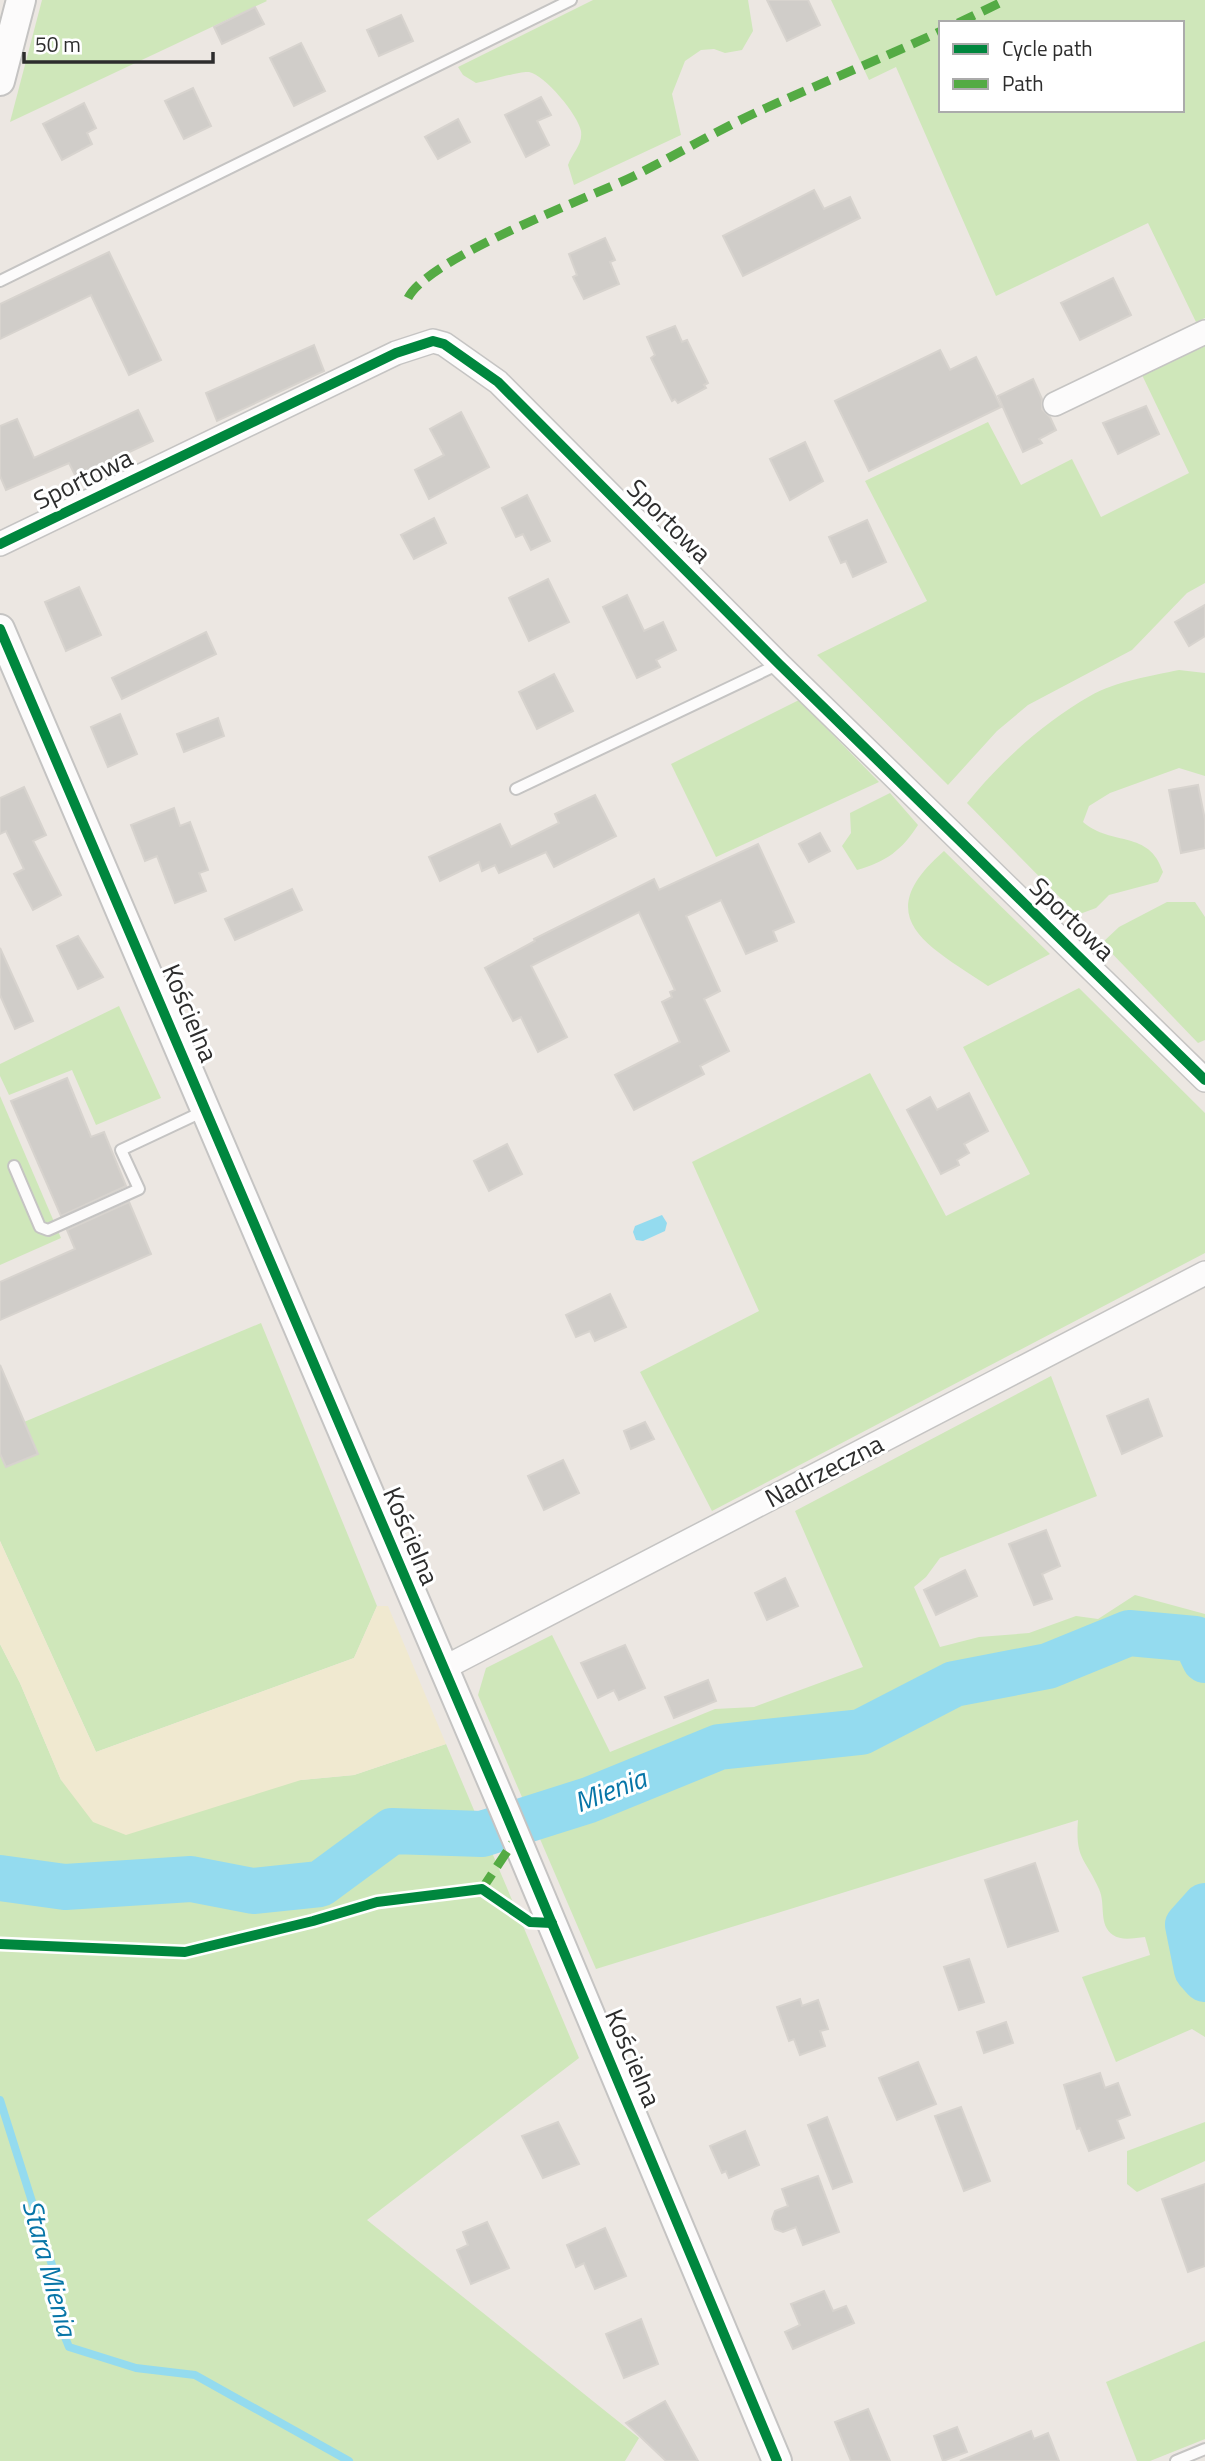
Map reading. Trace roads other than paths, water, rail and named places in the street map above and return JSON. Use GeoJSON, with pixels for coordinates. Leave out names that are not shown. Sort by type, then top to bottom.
{"type":"FeatureCollection","features":[{"type":"Feature","properties":{"kind":"street"},"geometry":{"type":"LineString","coordinates":[[0,81],[21,0]]}},
{"type":"Feature","properties":{"kind":"street"},"geometry":{"type":"LineString","coordinates":[[1055,404],[1205,332]]}},
{"type":"Feature","properties":{"kind":"street","name":"Sportowa"},"geometry":{"type":"LineString","coordinates":[[0,544],[396,353],[433,341],[454,349],[498,382],[779,664],[1205,1080]]}},
{"type":"Feature","properties":{"kind":"street","name":"Kościelna"},"geometry":{"type":"LineString","coordinates":[[0,629],[504,1809],[777,2461]]}},
{"type":"Feature","properties":{"kind":"street","name":"Nadrzeczna"},"geometry":{"type":"LineString","coordinates":[[442,1669],[1205,1273]]}},
{"type":"Feature","properties":{"kind":"lane"},"geometry":{"type":"LineString","coordinates":[[0,281],[571,0]]}},
{"type":"Feature","properties":{"kind":"lane"},"geometry":{"type":"LineString","coordinates":[[516,789],[779,664]]}},
{"type":"Feature","properties":{"kind":"lane"},"geometry":{"type":"LineString","coordinates":[[14,1166],[40,1227],[48,1230],[139,1189],[121,1150],[206,1110]]}},
{"type":"Feature","properties":{"kind":"lane"},"geometry":{"type":"LineString","coordinates":[[1175,2461],[1205,2449]]}},
{"type":"Feature","properties":{"kind":"water"},"geometry":{"type":"Polygon","coordinates":[[[662,1215],[667,1223],[665,1231],[643,1241],[636,1240],[633,1232],[635,1226],[662,1215]]]}},
{"type":"Feature","properties":{"kind":"waterway","name":"Mienia"},"geometry":{"type":"LineString","coordinates":[[0,1878],[65,1887],[191,1879],[253,1891],[320,1884],[392,1831],[482,1834],[589,1800],[719,1747],[861,1732],[954,1684],[1048,1666],[1129,1633],[1195,1639],[1205,1660]]}},
{"type":"Feature","properties":{"kind":"waterway","name":"Mienia"},"geometry":{"type":"LineString","coordinates":[[1205,1906],[1188,1925],[1197,1970],[1205,1979]]}},
{"type":"Feature","properties":{"kind":"waterway","name":"Stara Mienia"},"geometry":{"type":"LineString","coordinates":[[0,2100],[57,2281],[62,2330],[69,2347],[136,2368],[195,2375],[349,2461]]}}]}
